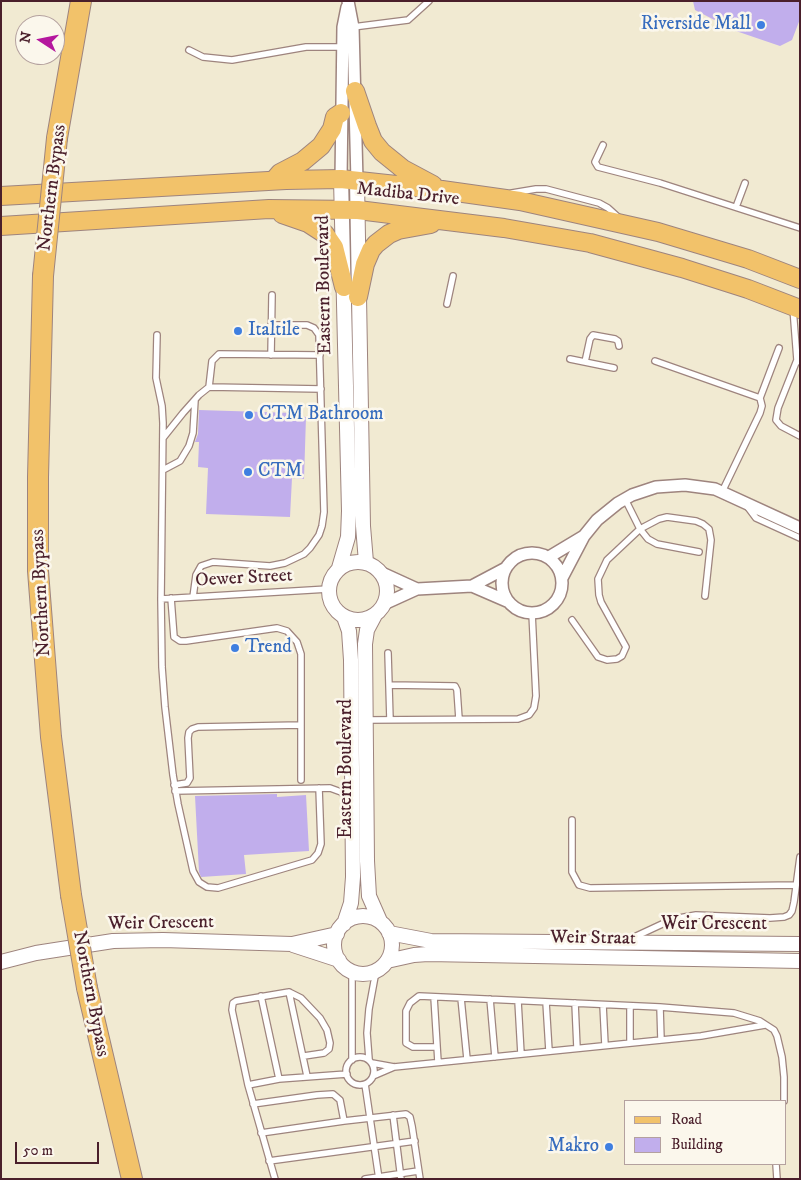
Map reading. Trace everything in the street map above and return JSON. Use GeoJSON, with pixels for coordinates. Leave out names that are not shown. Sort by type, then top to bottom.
{"type":"FeatureCollection","features":[{"type":"Feature","properties":{"kind":"highway","name":"Northern Bypass"},"geometry":{"type":"LineString","coordinates":[[81,1],[57,138],[43,276],[38,468],[38,571],[51,737],[71,895],[88,988],[112,1099],[132,1179]]}},
{"type":"Feature","properties":{"kind":"main road"},"geometry":{"type":"LineString","coordinates":[[355,91],[366,126],[373,141],[382,152],[403,169],[442,190]]}},
{"type":"Feature","properties":{"kind":"main road"},"geometry":{"type":"LineString","coordinates":[[274,180],[280,173],[303,161],[321,146],[332,129],[336,117],[341,113]]}},
{"type":"Feature","properties":{"kind":"main road","name":"Madiba Drive"},"geometry":{"type":"LineString","coordinates":[[1,196],[274,180],[349,180],[520,201],[658,232],[748,259],[800,279]]}},
{"type":"Feature","properties":{"kind":"main road"},"geometry":{"type":"LineString","coordinates":[[269,209],[308,223],[325,234],[334,247],[351,292]]}},
{"type":"Feature","properties":{"kind":"main road","name":"Madiba Drive"},"geometry":{"type":"LineString","coordinates":[[1,226],[269,209],[350,210],[456,221],[544,234],[682,268],[796,307]]}},
{"type":"Feature","properties":{"kind":"main road"},"geometry":{"type":"LineString","coordinates":[[351,292],[372,250],[382,239],[398,230],[456,221]]}},
{"type":"Feature","properties":{"kind":"street","name":"Eastern Boulevard"},"geometry":{"type":"LineString","coordinates":[[348,1],[348,27],[355,91],[349,180]]}},
{"type":"Feature","properties":{"kind":"street","name":"Eastern Boulevard"},"geometry":{"type":"LineString","coordinates":[[340,929],[353,892],[351,660],[349,631],[344,617],[332,606],[328,589],[333,574],[339,568],[348,537],[349,519],[350,210],[349,180],[341,113],[342,46],[348,27]]}},
{"type":"Feature","properties":{"kind":"street","name":"Eastern Boulevard"},"geometry":{"type":"LineString","coordinates":[[351,292],[366,562]]}},
{"type":"Feature","properties":{"kind":"street"},"geometry":{"type":"LineString","coordinates":[[562,578],[584,536],[597,520],[618,503],[644,490],[672,485],[700,486],[722,492],[800,528]]}},
{"type":"Feature","properties":{"kind":"street"},"geometry":{"type":"LineString","coordinates":[[549,557],[584,536]]}},
{"type":"Feature","properties":{"kind":"street"},"geometry":{"type":"LineString","coordinates":[[472,586],[509,602],[520,611],[532,614],[540,613],[549,609],[557,602],[562,593],[561,572],[556,563],[540,553],[530,552],[512,560],[502,578],[502,588],[509,602]]}},
{"type":"Feature","properties":{"kind":"street"},"geometry":{"type":"LineString","coordinates":[[339,568],[347,563],[366,562],[375,566],[382,573],[417,589]]}},
{"type":"Feature","properties":{"kind":"street"},"geometry":{"type":"LineString","coordinates":[[344,617],[360,620],[417,589],[472,586],[506,568]]}},
{"type":"Feature","properties":{"kind":"street","name":"Eastern Boulevard"},"geometry":{"type":"LineString","coordinates":[[380,922],[371,904],[368,888],[365,644],[367,630],[387,591],[382,573]]}},
{"type":"Feature","properties":{"kind":"street"},"geometry":{"type":"LineString","coordinates":[[292,944],[340,929],[358,916],[373,918],[380,922],[389,933],[392,942],[391,952],[387,961],[376,970],[368,973],[352,971],[345,967],[339,960],[336,952],[335,943],[340,929]]}},
{"type":"Feature","properties":{"kind":"street","name":"Weir Crescent"},"geometry":{"type":"LineString","coordinates":[[389,933],[431,941],[622,944],[796,942]]}},
{"type":"Feature","properties":{"kind":"street","name":"Weir Crescent"},"geometry":{"type":"LineString","coordinates":[[1,962],[36,953],[113,941],[163,940],[292,944]]}},
{"type":"Feature","properties":{"kind":"street"},"geometry":{"type":"LineString","coordinates":[[292,944],[339,960]]}},
{"type":"Feature","properties":{"kind":"street","name":"Weir Straat"},"geometry":{"type":"LineString","coordinates":[[387,961],[428,954],[800,961]]}},
{"type":"Feature","properties":{"kind":"lane"},"geometry":{"type":"LineString","coordinates":[[348,27],[408,20],[425,2]]}},
{"type":"Feature","properties":{"kind":"lane"},"geometry":{"type":"LineString","coordinates":[[190,50],[202,57],[232,60],[306,47],[342,46]]}},
{"type":"Feature","properties":{"kind":"lane"},"geometry":{"type":"LineString","coordinates":[[603,145],[596,162],[598,167],[660,183],[800,228]]}},
{"type":"Feature","properties":{"kind":"lane"},"geometry":{"type":"LineString","coordinates":[[736,207],[745,183]]}},
{"type":"Feature","properties":{"kind":"lane"},"geometry":{"type":"LineString","coordinates":[[447,304],[453,276]]}},
{"type":"Feature","properties":{"kind":"lane"},"geometry":{"type":"LineString","coordinates":[[271,355],[272,296]]}},
{"type":"Feature","properties":{"kind":"lane"},"geometry":{"type":"LineString","coordinates":[[796,307],[798,361],[778,408],[776,420],[781,426],[800,436]]}},
{"type":"Feature","properties":{"kind":"lane"},"geometry":{"type":"LineString","coordinates":[[193,597],[198,570],[201,566],[207,563],[264,566],[292,560],[310,548],[319,535],[324,519],[319,335],[314,328],[307,325],[271,325]]}},
{"type":"Feature","properties":{"kind":"lane"},"geometry":{"type":"LineString","coordinates":[[157,335],[156,378],[162,406],[163,438],[162,667],[169,749],[175,788],[196,878],[203,885],[218,888],[312,860],[318,853],[321,844],[319,788]]}},
{"type":"Feature","properties":{"kind":"lane"},"geometry":{"type":"LineString","coordinates":[[585,362],[590,339],[593,335],[615,339],[618,341],[618,346]]}},
{"type":"Feature","properties":{"kind":"lane"},"geometry":{"type":"LineString","coordinates":[[722,492],[760,413],[762,406],[760,398],[779,348]]}},
{"type":"Feature","properties":{"kind":"lane"},"geometry":{"type":"LineString","coordinates":[[209,387],[210,365],[216,355],[219,354],[320,355]]}},
{"type":"Feature","properties":{"kind":"lane"},"geometry":{"type":"LineString","coordinates":[[570,359],[614,368]]}},
{"type":"Feature","properties":{"kind":"lane"},"geometry":{"type":"LineString","coordinates":[[655,361],[760,398]]}},
{"type":"Feature","properties":{"kind":"lane"},"geometry":{"type":"LineString","coordinates":[[163,438],[195,400],[209,387],[320,389]]}},
{"type":"Feature","properties":{"kind":"lane"},"geometry":{"type":"LineString","coordinates":[[163,470],[180,462],[189,446],[193,433],[195,400]]}},
{"type":"Feature","properties":{"kind":"lane"},"geometry":{"type":"LineString","coordinates":[[625,499],[640,529],[648,539],[657,544],[699,552]]}},
{"type":"Feature","properties":{"kind":"lane"},"geometry":{"type":"LineString","coordinates":[[744,502],[756,518],[800,538]]}},
{"type":"Feature","properties":{"kind":"lane"},"geometry":{"type":"LineString","coordinates":[[572,620],[598,657],[607,660],[622,656],[626,647],[601,602],[598,579],[607,560],[640,529],[659,519],[673,517],[700,522],[707,527],[712,540],[705,596]]}},
{"type":"Feature","properties":{"kind":"lane","name":"Oewer Street"},"geometry":{"type":"LineString","coordinates":[[161,599],[328,589]]}},
{"type":"Feature","properties":{"kind":"lane"},"geometry":{"type":"LineString","coordinates":[[171,598],[174,637],[180,641],[277,628],[287,631],[293,636],[301,654],[301,780]]}},
{"type":"Feature","properties":{"kind":"lane"},"geometry":{"type":"LineString","coordinates":[[366,720],[521,718],[532,713],[536,696],[532,614]]}},
{"type":"Feature","properties":{"kind":"lane"},"geometry":{"type":"LineString","coordinates":[[388,653],[390,720]]}},
{"type":"Feature","properties":{"kind":"lane"},"geometry":{"type":"LineString","coordinates":[[389,684],[455,686],[457,690],[459,719]]}},
{"type":"Feature","properties":{"kind":"lane"},"geometry":{"type":"LineString","coordinates":[[175,788],[186,783],[190,778],[188,738],[189,732],[192,729],[198,727],[301,725]]}},
{"type":"Feature","properties":{"kind":"lane"},"geometry":{"type":"LineString","coordinates":[[175,788],[330,788],[341,792],[352,803]]}},
{"type":"Feature","properties":{"kind":"lane"},"geometry":{"type":"LineString","coordinates":[[572,820],[572,872],[579,885],[590,888],[796,885]]}},
{"type":"Feature","properties":{"kind":"lane"},"geometry":{"type":"LineString","coordinates":[[622,944],[673,919],[696,915],[784,917],[792,911],[800,857]]}},
{"type":"Feature","properties":{"kind":"lane"},"geometry":{"type":"LineString","coordinates":[[373,1076],[374,1067],[370,1061],[367,1033],[371,992],[376,970]]}},
{"type":"Feature","properties":{"kind":"lane"},"geometry":{"type":"LineString","coordinates":[[352,971],[352,1060]]}},
{"type":"Feature","properties":{"kind":"lane"},"geometry":{"type":"LineString","coordinates":[[289,992],[307,1076]]}},
{"type":"Feature","properties":{"kind":"lane"},"geometry":{"type":"LineString","coordinates":[[275,1179],[248,1084],[232,1006],[236,1001],[289,992],[301,998],[323,1023],[329,1036],[330,1046],[327,1051],[304,1056]]}},
{"type":"Feature","properties":{"kind":"lane"},"geometry":{"type":"LineString","coordinates":[[261,996],[279,1079]]}},
{"type":"Feature","properties":{"kind":"lane"},"geometry":{"type":"LineString","coordinates":[[437,1047],[413,1047],[406,1043],[406,1014],[408,1006],[419,996],[660,1007],[734,1013],[751,1018],[770,1027],[777,1036],[783,1067],[784,1100]]}},
{"type":"Feature","properties":{"kind":"lane"},"geometry":{"type":"LineString","coordinates":[[434,997],[438,1062]]}},
{"type":"Feature","properties":{"kind":"lane"},"geometry":{"type":"LineString","coordinates":[[461,998],[467,1059]]}},
{"type":"Feature","properties":{"kind":"lane"},"geometry":{"type":"LineString","coordinates":[[490,1000],[495,1056]]}},
{"type":"Feature","properties":{"kind":"lane"},"geometry":{"type":"LineString","coordinates":[[518,1001],[521,1054]]}},
{"type":"Feature","properties":{"kind":"lane"},"geometry":{"type":"LineString","coordinates":[[546,1002],[549,1051]]}},
{"type":"Feature","properties":{"kind":"lane"},"geometry":{"type":"LineString","coordinates":[[575,1003],[577,1048]]}},
{"type":"Feature","properties":{"kind":"lane"},"geometry":{"type":"LineString","coordinates":[[603,1005],[605,1045]]}},
{"type":"Feature","properties":{"kind":"lane"},"geometry":{"type":"LineString","coordinates":[[630,1006],[630,1043]]}},
{"type":"Feature","properties":{"kind":"lane"},"geometry":{"type":"LineString","coordinates":[[660,1007],[661,1040]]}},
{"type":"Feature","properties":{"kind":"lane"},"geometry":{"type":"LineString","coordinates":[[394,1067],[360,1057],[352,1060],[347,1067],[347,1074],[350,1080],[358,1085],[366,1084],[373,1076],[394,1067],[701,1036],[764,1025]]}},
{"type":"Feature","properties":{"kind":"lane"},"geometry":{"type":"LineString","coordinates":[[248,1084],[307,1076],[347,1074]]}},
{"type":"Feature","properties":{"kind":"lane"},"geometry":{"type":"LineString","coordinates":[[366,1084],[378,1178]]}},
{"type":"Feature","properties":{"kind":"lane"},"geometry":{"type":"LineString","coordinates":[[253,1104],[335,1094],[340,1100],[344,1121]]}},
{"type":"Feature","properties":{"kind":"lane"},"geometry":{"type":"LineString","coordinates":[[261,1133],[404,1114],[410,1117],[420,1179]]}},
{"type":"Feature","properties":{"kind":"lane"},"geometry":{"type":"LineString","coordinates":[[393,1115],[400,1176]]}},
{"type":"Feature","properties":{"kind":"lane"},"geometry":{"type":"LineString","coordinates":[[269,1161],[414,1141]]}},
{"type":"Feature","properties":{"kind":"lane"},"geometry":{"type":"LineString","coordinates":[[776,1165],[777,1179]]}},
{"type":"Feature","properties":{"kind":"lane"},"geometry":{"type":"LineString","coordinates":[[366,1179],[400,1176],[418,1171]]}},
{"type":"Feature","properties":{"kind":"building","name":"Riverside Mall"},"geometry":{"type":"Polygon","coordinates":[[[693,1],[800,1],[800,19],[792,40],[780,46],[736,31],[695,10],[693,1]]]}},
{"type":"Feature","properties":{"kind":"building"},"geometry":{"type":"Polygon","coordinates":[[[199,410],[295,413],[295,416],[306,417],[304,479],[292,478],[290,517],[206,514],[208,468],[198,467],[199,442],[195,442],[198,434],[199,410]]]}},
{"type":"Feature","properties":{"kind":"building"},"geometry":{"type":"Polygon","coordinates":[[[277,794],[277,797],[306,795],[309,851],[244,855],[246,874],[201,877],[199,872],[195,796],[277,794]]]}},
{"type":"Feature","properties":{"kind":"place","name":"Riverside Mall"},"geometry":{"type":"Point","coordinates":[761,25]}},
{"type":"Feature","properties":{"kind":"place","name":"Italtile"},"geometry":{"type":"Point","coordinates":[238,331]}},
{"type":"Feature","properties":{"kind":"place","name":"CTM Bathroom"},"geometry":{"type":"Point","coordinates":[249,415]}},
{"type":"Feature","properties":{"kind":"place","name":"CTM"},"geometry":{"type":"Point","coordinates":[248,472]}},
{"type":"Feature","properties":{"kind":"place","name":"Trend"},"geometry":{"type":"Point","coordinates":[235,648]}},
{"type":"Feature","properties":{"kind":"place","name":"Makro"},"geometry":{"type":"Point","coordinates":[609,1147]}}]}
